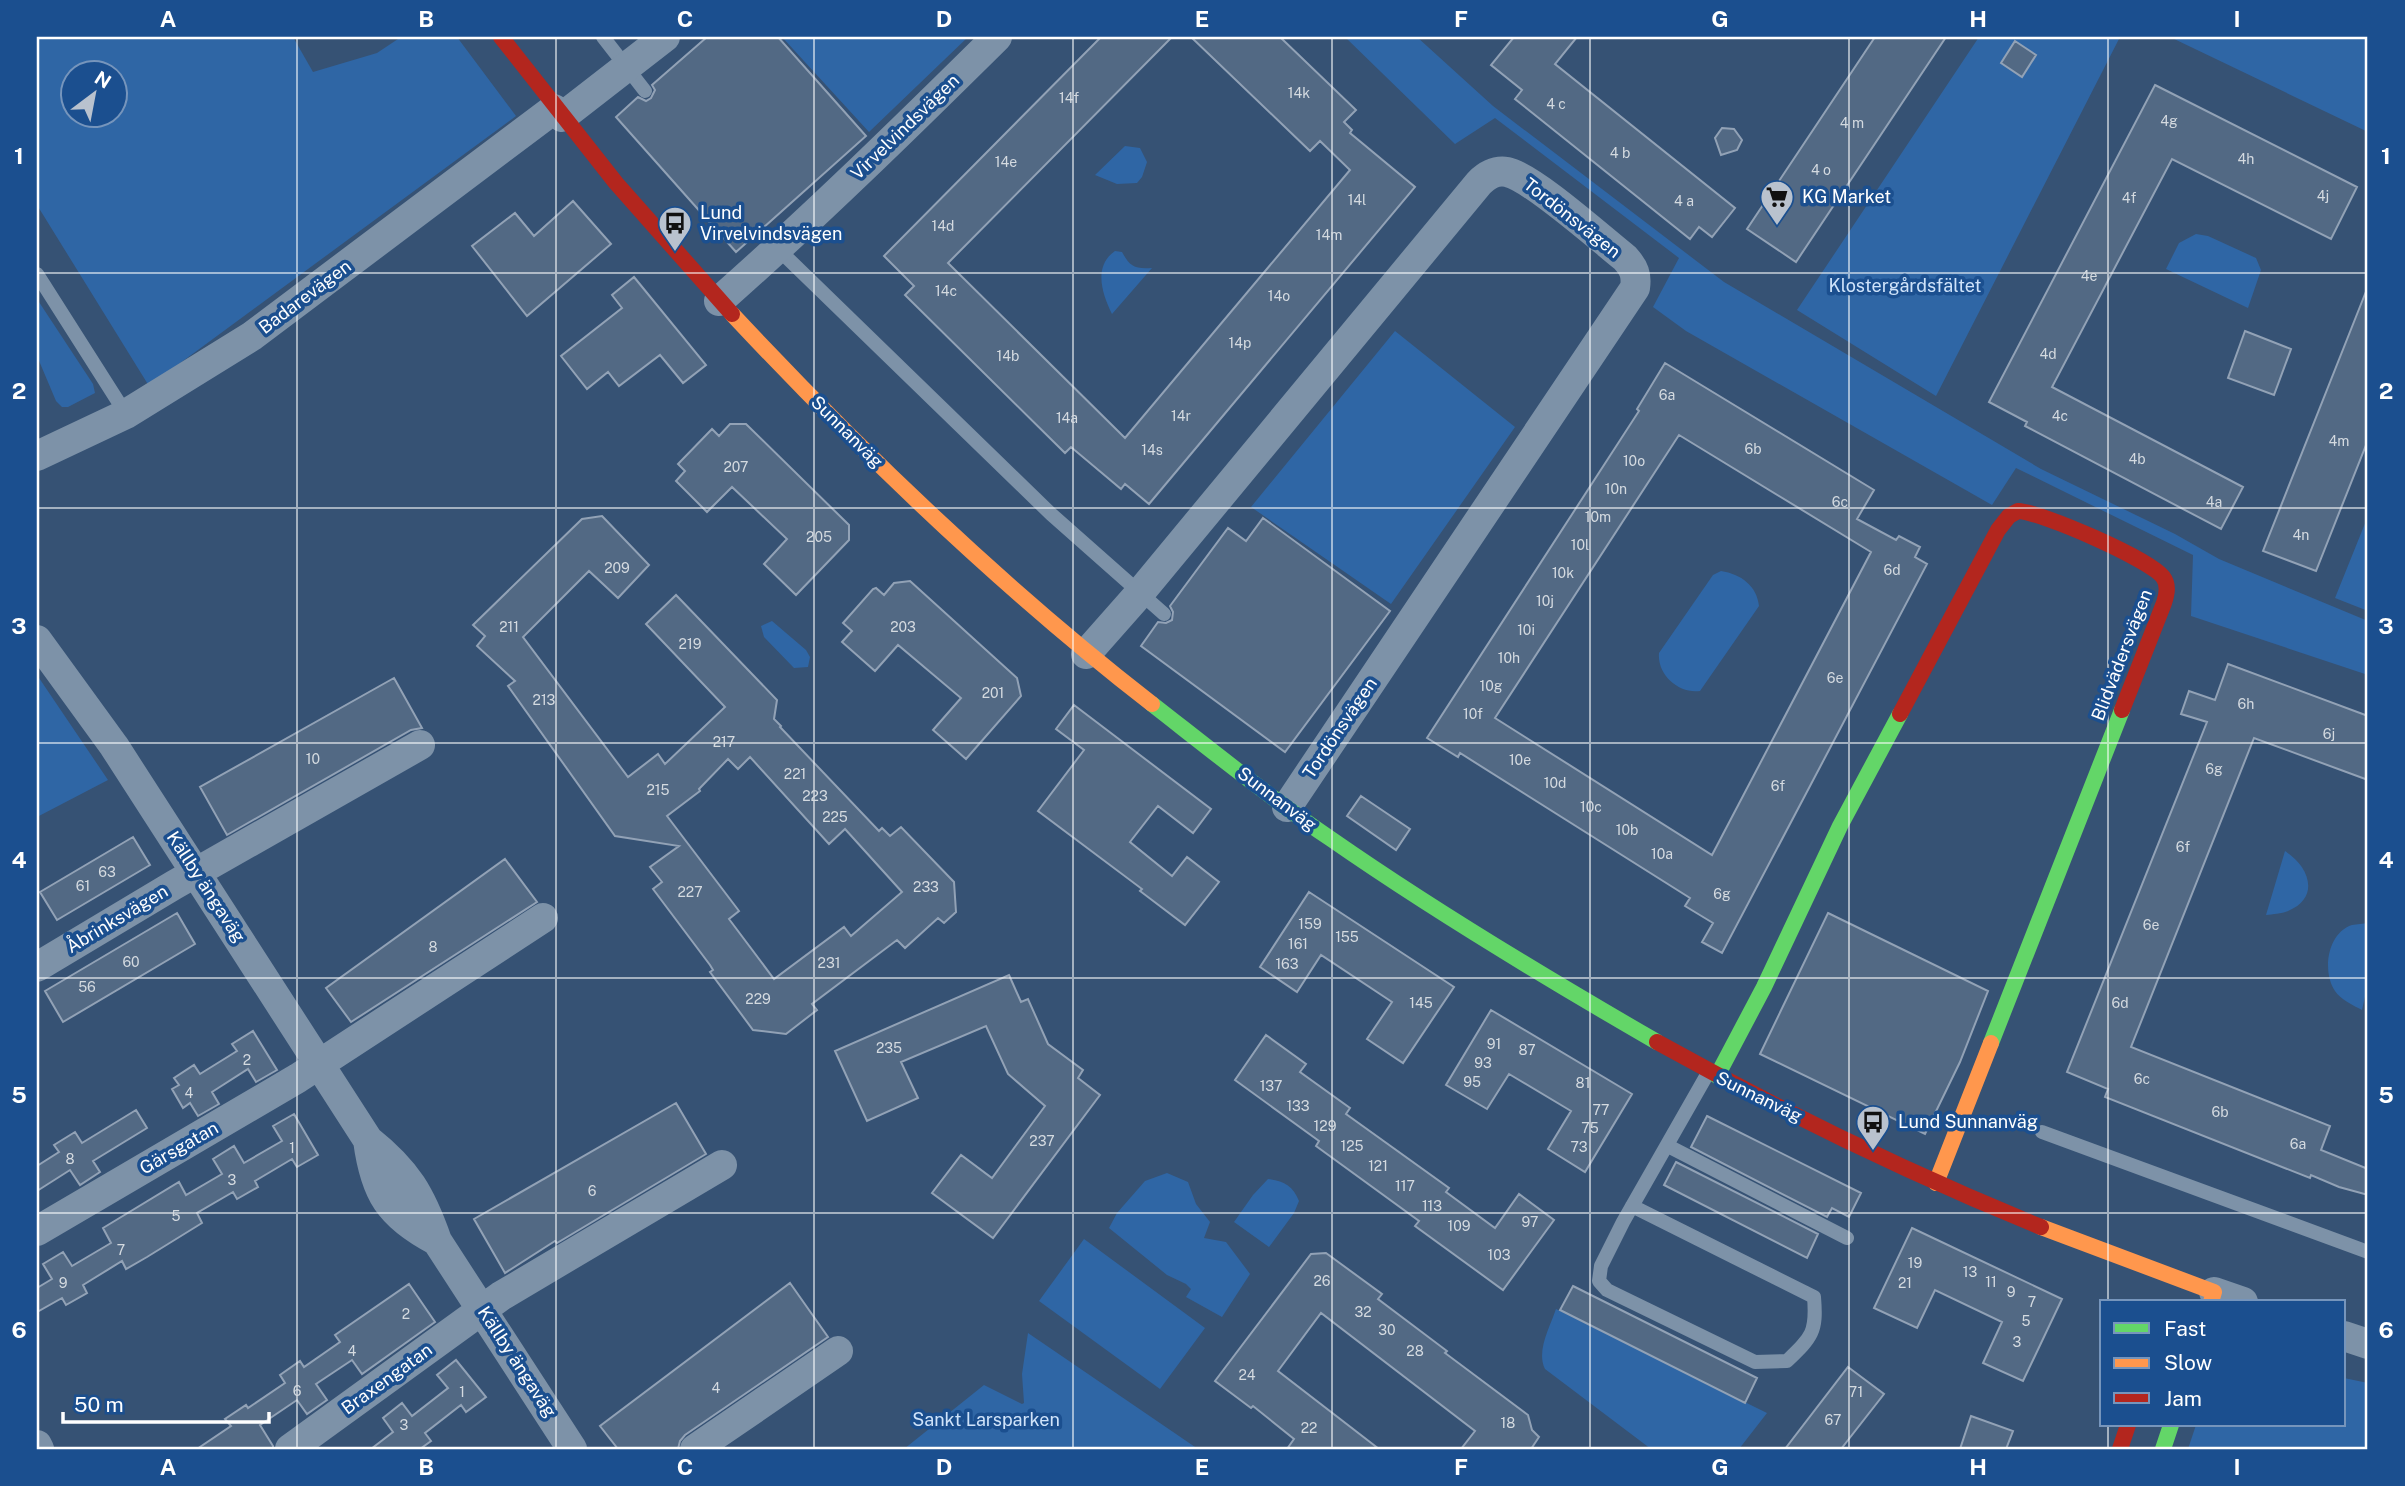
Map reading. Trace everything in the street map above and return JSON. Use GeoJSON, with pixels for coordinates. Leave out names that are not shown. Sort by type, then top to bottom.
{"type":"FeatureCollection","features":[{"type":"Feature","properties":{"kind":"street","name":"Sunnanväg"},"geometry":{"type":"LineString","coordinates":[[500,37],[558,113],[685,264],[941,527],[1087,654],[1287,807],[1345,849],[1497,949],[1713,1074],[1936,1184],[2175,1285],[2231,1300]]}},
{"type":"Feature","properties":{"kind":"street"},"geometry":{"type":"LineString","coordinates":[[558,113],[626,68],[665,37]]}},
{"type":"Feature","properties":{"kind":"street","name":"Virvelvindsvägen"},"geometry":{"type":"LineString","coordinates":[[719,301],[778,249],[997,37]]}},
{"type":"Feature","properties":{"kind":"street","name":"Badarevägen"},"geometry":{"type":"LineString","coordinates":[[38,450],[126,414],[252,336],[558,113]]}},
{"type":"Feature","properties":{"kind":"street","name":"Tordönsvägen"},"geometry":{"type":"LineString","coordinates":[[1087,654],[1488,174],[1506,172],[1523,179],[1633,267],[1637,277],[1634,288],[1287,807]]}},
{"type":"Feature","properties":{"kind":"street","name":"Blidvädersvägen"},"geometry":{"type":"LineString","coordinates":[[1713,1074],[1764,987],[1840,826],[2007,517],[2018,511],[2035,512],[2154,569],[2166,579],[2168,589],[2155,628],[1936,1184]]}},
{"type":"Feature","properties":{"kind":"street","name":"Källby ängaväg"},"geometry":{"type":"LineString","coordinates":[[37,640],[114,746],[368,1140],[407,1176],[427,1212],[438,1241],[572,1449]]}},
{"type":"Feature","properties":{"kind":"street","name":"Åbrinksvägen"},"geometry":{"type":"LineString","coordinates":[[37,967],[420,745]]}},
{"type":"Feature","properties":{"kind":"street","name":"Gärsgatan"},"geometry":{"type":"LineString","coordinates":[[37,1231],[321,1064],[543,918]]}},
{"type":"Feature","properties":{"kind":"street","name":"Braxengatan"},"geometry":{"type":"LineString","coordinates":[[290,1449],[483,1308],[722,1165]]}},
{"type":"Feature","properties":{"kind":"street"},"geometry":{"type":"LineString","coordinates":[[2346,1337],[2368,1343]]}},
{"type":"Feature","properties":{"kind":"street"},"geometry":{"type":"LineString","coordinates":[[695,1449],[838,1351]]}},
{"type":"Feature","properties":{"kind":"street"},"geometry":{"type":"LineString","coordinates":[[2120,1449],[2128,1426]]}},
{"type":"Feature","properties":{"kind":"street"},"geometry":{"type":"LineString","coordinates":[[2163,1449],[2171,1426]]}},
{"type":"Feature","properties":{"kind":"lane"},"geometry":{"type":"LineString","coordinates":[[603,37],[645,91]]}},
{"type":"Feature","properties":{"kind":"lane"},"geometry":{"type":"LineString","coordinates":[[778,249],[1012,477],[1164,614]]}},
{"type":"Feature","properties":{"kind":"lane"},"geometry":{"type":"LineString","coordinates":[[37,274],[126,414]]}},
{"type":"Feature","properties":{"kind":"lane"},"geometry":{"type":"LineString","coordinates":[[1632,1206],[1814,1297],[1816,1322],[1807,1342],[1787,1362],[1755,1362],[1607,1290],[1599,1281],[1601,1266],[1632,1206],[1713,1074]]}},
{"type":"Feature","properties":{"kind":"lane"},"geometry":{"type":"LineString","coordinates":[[2042,1132],[2368,1252]]}},
{"type":"Feature","properties":{"kind":"lane"},"geometry":{"type":"LineString","coordinates":[[1668,1146],[1847,1238]]}},
{"type":"Feature","properties":{"kind":"green space"},"geometry":{"type":"Polygon","coordinates":[[[37,37],[293,37],[313,72],[377,53],[401,37],[457,37],[516,116],[149,386],[37,205],[37,37]]]}},
{"type":"Feature","properties":{"kind":"green space"},"geometry":{"type":"Polygon","coordinates":[[[782,37],[968,37],[869,132],[782,37]]]}},
{"type":"Feature","properties":{"kind":"green space"},"geometry":{"type":"Polygon","coordinates":[[[1345,37],[1417,37],[1493,106],[1724,282],[2041,469],[2175,534],[2219,559],[2368,621],[2368,675],[2191,616],[2193,555],[2016,468],[1992,505],[1686,331],[1653,307],[1679,258],[1495,118],[1455,144],[1345,37]]]}},
{"type":"Feature","properties":{"kind":"green space","name":"Klostergårdsfältet"},"geometry":{"type":"Polygon","coordinates":[[[1979,37],[2120,37],[1936,396],[1797,310],[1979,37]]]}},
{"type":"Feature","properties":{"kind":"green space"},"geometry":{"type":"Polygon","coordinates":[[[2170,37],[2368,37],[2368,132],[2170,37]]]}},
{"type":"Feature","properties":{"kind":"green space"},"geometry":{"type":"Polygon","coordinates":[[[1125,146],[1140,148],[1147,162],[1137,183],[1117,184],[1095,175],[1125,146]]]}},
{"type":"Feature","properties":{"kind":"green space"},"geometry":{"type":"Polygon","coordinates":[[[2196,234],[2208,236],[2256,258],[2261,270],[2248,308],[2166,269],[2179,243],[2196,234]]]}},
{"type":"Feature","properties":{"kind":"green space"},"geometry":{"type":"Polygon","coordinates":[[[1115,251],[1122,252],[1134,266],[1152,268],[1112,314],[1101,281],[1104,264],[1115,251]]]}},
{"type":"Feature","properties":{"kind":"green space"},"geometry":{"type":"Polygon","coordinates":[[[37,299],[93,384],[95,393],[68,407],[62,407],[56,401],[37,356],[37,299]]]}},
{"type":"Feature","properties":{"kind":"green space"},"geometry":{"type":"Polygon","coordinates":[[[1395,331],[1515,427],[1391,604],[1251,507],[1395,331]]]}},
{"type":"Feature","properties":{"kind":"green space"},"geometry":{"type":"Polygon","coordinates":[[[2368,516],[2368,611],[2335,598],[2368,516]]]}},
{"type":"Feature","properties":{"kind":"green space"},"geometry":{"type":"Polygon","coordinates":[[[1721,571],[1747,582],[1758,599],[1759,606],[1700,691],[1684,689],[1666,675],[1659,661],[1659,653],[1713,575],[1721,571]]]}},
{"type":"Feature","properties":{"kind":"green space"},"geometry":{"type":"Polygon","coordinates":[[[772,621],[806,650],[810,657],[808,667],[794,668],[764,637],[761,626],[772,621]]]}},
{"type":"Feature","properties":{"kind":"green space"},"geometry":{"type":"Polygon","coordinates":[[[37,675],[108,780],[37,817],[37,675]]]}},
{"type":"Feature","properties":{"kind":"green space"},"geometry":{"type":"Polygon","coordinates":[[[2285,851],[2305,873],[2308,890],[2298,905],[2285,912],[2266,915],[2285,851]]]}},
{"type":"Feature","properties":{"kind":"green space"},"geometry":{"type":"Polygon","coordinates":[[[2368,923],[2368,983],[2362,1010],[2335,991],[2328,964],[2332,944],[2337,936],[2352,925],[2368,923]]]}},
{"type":"Feature","properties":{"kind":"green space"},"geometry":{"type":"Polygon","coordinates":[[[1167,1173],[1188,1182],[1196,1204],[1210,1222],[1204,1238],[1226,1242],[1250,1274],[1222,1317],[1186,1297],[1191,1289],[1186,1284],[1167,1275],[1109,1228],[1117,1213],[1145,1181],[1167,1173]]]}},
{"type":"Feature","properties":{"kind":"green space"},"geometry":{"type":"Polygon","coordinates":[[[1268,1179],[1287,1185],[1299,1201],[1294,1213],[1269,1247],[1234,1222],[1268,1179]]]}},
{"type":"Feature","properties":{"kind":"green space"},"geometry":{"type":"Polygon","coordinates":[[[1084,1239],[1205,1328],[1160,1389],[1039,1301],[1084,1239]]]}},
{"type":"Feature","properties":{"kind":"green space"},"geometry":{"type":"Polygon","coordinates":[[[1556,1309],[1767,1413],[1739,1449],[1651,1449],[1545,1369],[1543,1347],[1556,1309]]]}},
{"type":"Feature","properties":{"kind":"green space","name":"Sankt Larsparken"},"geometry":{"type":"Polygon","coordinates":[[[1028,1333],[1198,1449],[904,1449],[984,1385],[1024,1403],[1022,1374],[1028,1333]]]}},
{"type":"Feature","properties":{"kind":"green space"},"geometry":{"type":"Polygon","coordinates":[[[2346,1378],[2368,1383],[2368,1449],[2188,1449],[2196,1426],[2346,1426],[2346,1378]]]}},
{"type":"Feature","properties":{"kind":"building"},"geometry":{"type":"Polygon","coordinates":[[[707,37],[778,37],[866,136],[736,252],[616,117],[638,97],[646,101],[651,98],[655,90],[652,85],[707,37]]]}},
{"type":"Feature","properties":{"kind":"building"},"geometry":{"type":"Polygon","coordinates":[[[1101,37],[1172,37],[948,263],[1125,438],[1350,170],[1320,141],[1310,151],[1191,37],[1280,37],[1356,110],[1344,122],[1352,130],[1350,133],[1415,187],[1149,504],[1125,484],[1121,489],[1071,447],[1065,453],[905,295],[914,286],[884,256],[1101,37]]]}},
{"type":"Feature","properties":{"kind":"building"},"geometry":{"type":"Polygon","coordinates":[[[1514,37],[1577,37],[1555,64],[1735,208],[1712,237],[1699,227],[1690,239],[1515,99],[1522,90],[1491,65],[1514,37]]]}},
{"type":"Feature","properties":{"kind":"building"},"geometry":{"type":"Polygon","coordinates":[[[1875,37],[1946,37],[1796,262],[1747,229],[1875,37]]]}},
{"type":"Feature","properties":{"kind":"building"},"geometry":{"type":"Polygon","coordinates":[[[2015,41],[2036,55],[2022,77],[2001,63],[2015,41]]]}},
{"type":"Feature","properties":{"kind":"building"},"geometry":{"type":"Polygon","coordinates":[[[2155,85],[2357,187],[2331,239],[2172,159],[2052,387],[2243,487],[2221,529],[2025,426],[2027,422],[1989,402],[2155,85]]]}},
{"type":"Feature","properties":{"kind":"building"},"geometry":{"type":"Polygon","coordinates":[[[1722,128],[1734,129],[1742,140],[1737,150],[1721,155],[1715,138],[1722,128]]]}},
{"type":"Feature","properties":{"kind":"building"},"geometry":{"type":"Polygon","coordinates":[[[573,201],[611,244],[527,316],[472,246],[515,213],[534,236],[573,201]]]}},
{"type":"Feature","properties":{"kind":"building"},"geometry":{"type":"Polygon","coordinates":[[[634,277],[706,365],[683,383],[660,355],[619,386],[608,372],[587,389],[561,356],[622,308],[612,295],[634,277]]]}},
{"type":"Feature","properties":{"kind":"building"},"geometry":{"type":"Polygon","coordinates":[[[2367,289],[2368,440],[2316,571],[2263,551],[2367,289]]]}},
{"type":"Feature","properties":{"kind":"building"},"geometry":{"type":"Polygon","coordinates":[[[2245,331],[2291,349],[2274,395],[2228,378],[2245,331]]]}},
{"type":"Feature","properties":{"kind":"building"},"geometry":{"type":"Polygon","coordinates":[[[1665,363],[1874,490],[1857,519],[1896,540],[1899,536],[1920,547],[1915,557],[1927,564],[1722,953],[1702,942],[1713,923],[1685,906],[1690,898],[1460,753],[1458,757],[1427,738],[1639,411],[1637,409],[1665,363]],[[1679,435],[1495,718],[1712,855],[1871,552],[1679,435]]]}},
{"type":"Feature","properties":{"kind":"building"},"geometry":{"type":"Polygon","coordinates":[[[730,424],[746,424],[849,525],[849,540],[796,595],[764,564],[787,539],[732,487],[707,512],[676,481],[685,471],[678,464],[712,429],[719,436],[730,424]]]}},
{"type":"Feature","properties":{"kind":"building"},"geometry":{"type":"Polygon","coordinates":[[[602,516],[649,565],[618,598],[589,571],[523,637],[628,777],[658,754],[665,764],[725,707],[646,624],[676,595],[777,700],[774,719],[780,727],[879,831],[882,828],[890,836],[901,827],[954,882],[956,912],[944,923],[938,918],[905,948],[897,940],[812,1004],[817,1010],[786,1034],[753,1030],[710,972],[713,970],[710,965],[653,889],[662,882],[650,867],[679,846],[615,836],[508,686],[515,681],[477,646],[485,636],[473,625],[582,519],[602,516]],[[750,757],[738,769],[728,759],[700,791],[667,816],[739,911],[729,919],[774,979],[844,927],[851,936],[902,892],[845,829],[829,844],[750,757]]]}},
{"type":"Feature","properties":{"kind":"building"},"geometry":{"type":"Polygon","coordinates":[[[1263,518],[1390,611],[1285,752],[1141,646],[1158,622],[1166,623],[1172,620],[1173,612],[1170,606],[1228,528],[1246,541],[1263,518]]]}},
{"type":"Feature","properties":{"kind":"building"},"geometry":{"type":"Polygon","coordinates":[[[910,581],[1017,678],[1021,696],[966,759],[933,730],[961,698],[898,645],[875,671],[842,642],[852,631],[843,623],[873,589],[876,588],[884,595],[894,583],[910,581]]]}},
{"type":"Feature","properties":{"kind":"building"},"geometry":{"type":"Polygon","coordinates":[[[2228,664],[2368,716],[2368,780],[2254,738],[2131,1047],[2330,1126],[2321,1150],[2368,1169],[2368,1195],[2311,1175],[2310,1178],[2105,1097],[2108,1089],[2067,1072],[2207,722],[2181,714],[2189,691],[2215,700],[2228,664]]]}},
{"type":"Feature","properties":{"kind":"building"},"geometry":{"type":"Polygon","coordinates":[[[394,678],[422,728],[411,730],[227,835],[200,787],[394,678]]]}},
{"type":"Feature","properties":{"kind":"building"},"geometry":{"type":"Polygon","coordinates":[[[1074,705],[1211,809],[1193,833],[1158,806],[1130,842],[1172,876],[1187,857],[1219,882],[1185,925],[1038,811],[1084,750],[1056,729],[1074,705]]]}},
{"type":"Feature","properties":{"kind":"building"},"geometry":{"type":"Polygon","coordinates":[[[1361,796],[1410,829],[1396,850],[1347,816],[1361,796]]]}},
{"type":"Feature","properties":{"kind":"building"},"geometry":{"type":"Polygon","coordinates":[[[133,837],[150,865],[57,920],[40,892],[133,837]]]}},
{"type":"Feature","properties":{"kind":"building"},"geometry":{"type":"Polygon","coordinates":[[[505,859],[537,902],[351,1022],[326,988],[505,859]]]}},
{"type":"Feature","properties":{"kind":"building"},"geometry":{"type":"Polygon","coordinates":[[[1309,892],[1454,987],[1403,1063],[1367,1039],[1392,1002],[1321,955],[1297,992],[1260,967],[1309,892]]]}},
{"type":"Feature","properties":{"kind":"building"},"geometry":{"type":"Polygon","coordinates":[[[177,913],[195,944],[63,1022],[45,991],[177,913]]]}},
{"type":"Feature","properties":{"kind":"building"},"geometry":{"type":"Polygon","coordinates":[[[1828,913],[1988,991],[1960,1062],[1925,1134],[1760,1054],[1828,913]]]}},
{"type":"Feature","properties":{"kind":"building"},"geometry":{"type":"Polygon","coordinates":[[[1009,975],[1021,1002],[1028,999],[1048,1044],[1083,1070],[1078,1078],[1100,1095],[993,1238],[932,1193],[961,1155],[992,1178],[1045,1106],[1008,1074],[986,1026],[901,1062],[918,1098],[867,1121],[835,1051],[1009,975]]]}},
{"type":"Feature","properties":{"kind":"building"},"geometry":{"type":"Polygon","coordinates":[[[1491,1010],[1632,1094],[1585,1172],[1548,1149],[1571,1111],[1509,1074],[1487,1109],[1446,1085],[1491,1010]]]}},
{"type":"Feature","properties":{"kind":"building"},"geometry":{"type":"Polygon","coordinates":[[[253,1031],[277,1070],[256,1082],[248,1069],[212,1092],[219,1104],[198,1116],[190,1103],[183,1108],[172,1089],[179,1085],[174,1078],[194,1065],[200,1074],[237,1051],[232,1044],[253,1031]]]}},
{"type":"Feature","properties":{"kind":"building"},"geometry":{"type":"Polygon","coordinates":[[[1266,1035],[1306,1064],[1300,1072],[1350,1108],[1346,1114],[1449,1188],[1446,1192],[1495,1228],[1519,1194],[1554,1220],[1503,1290],[1415,1226],[1419,1221],[1316,1146],[1319,1141],[1235,1080],[1266,1035]]]}},
{"type":"Feature","properties":{"kind":"building"},"geometry":{"type":"Polygon","coordinates":[[[676,1103],[706,1154],[505,1273],[474,1219],[676,1103]]]}},
{"type":"Feature","properties":{"kind":"building"},"geometry":{"type":"Polygon","coordinates":[[[136,1110],[147,1128],[93,1161],[100,1172],[80,1185],[70,1170],[37,1191],[37,1166],[59,1152],[54,1145],[75,1132],[82,1143],[136,1110]]]}},
{"type":"Feature","properties":{"kind":"building"},"geometry":{"type":"Polygon","coordinates":[[[294,1114],[318,1155],[297,1167],[292,1159],[255,1181],[258,1187],[237,1199],[233,1192],[197,1213],[202,1223],[147,1257],[126,1269],[122,1261],[83,1285],[87,1293],[66,1305],[62,1298],[37,1312],[37,1288],[52,1279],[43,1264],[63,1252],[72,1266],[111,1243],[103,1228],[179,1182],[186,1195],[222,1174],[213,1159],[234,1146],[244,1163],[282,1141],[273,1126],[294,1114]]]}},
{"type":"Feature","properties":{"kind":"building"},"geometry":{"type":"Polygon","coordinates":[[[1707,1116],[1861,1193],[1849,1217],[1832,1208],[1827,1217],[1691,1147],[1707,1116]]]}},
{"type":"Feature","properties":{"kind":"building"},"geometry":{"type":"Polygon","coordinates":[[[1676,1162],[1818,1234],[1807,1258],[1664,1185],[1676,1162]]]}},
{"type":"Feature","properties":{"kind":"building"},"geometry":{"type":"Polygon","coordinates":[[[1912,1228],[2062,1299],[2023,1381],[1983,1363],[2002,1322],[1935,1290],[1917,1328],[1874,1308],[1912,1228]]]}},
{"type":"Feature","properties":{"kind":"building"},"geometry":{"type":"Polygon","coordinates":[[[1326,1253],[1382,1294],[1378,1299],[1447,1351],[1445,1353],[1528,1415],[1532,1430],[1539,1437],[1531,1449],[1461,1449],[1475,1431],[1321,1313],[1278,1371],[1379,1449],[1287,1449],[1294,1439],[1253,1406],[1251,1408],[1215,1381],[1311,1254],[1326,1253]]]}},
{"type":"Feature","properties":{"kind":"building"},"geometry":{"type":"Polygon","coordinates":[[[790,1283],[828,1337],[685,1435],[678,1449],[618,1449],[600,1426],[790,1283]]]}},
{"type":"Feature","properties":{"kind":"building"},"geometry":{"type":"Polygon","coordinates":[[[409,1284],[435,1322],[362,1374],[352,1360],[316,1384],[327,1400],[307,1414],[297,1400],[260,1425],[273,1449],[197,1449],[231,1426],[225,1419],[246,1405],[248,1408],[285,1383],[280,1375],[300,1361],[304,1367],[340,1342],[335,1335],[409,1284]]]}},
{"type":"Feature","properties":{"kind":"building"},"geometry":{"type":"Polygon","coordinates":[[[1573,1286],[1757,1378],[1745,1403],[1560,1310],[1573,1286]]]}},
{"type":"Feature","properties":{"kind":"building"},"geometry":{"type":"Polygon","coordinates":[[[456,1360],[486,1397],[466,1412],[461,1405],[425,1433],[431,1441],[420,1449],[371,1449],[393,1432],[383,1418],[402,1403],[412,1416],[448,1388],[437,1375],[456,1360]]]}},
{"type":"Feature","properties":{"kind":"building"},"geometry":{"type":"Polygon","coordinates":[[[1848,1367],[1884,1394],[1841,1449],[1785,1449],[1848,1367]]]}},
{"type":"Feature","properties":{"kind":"building"},"geometry":{"type":"Polygon","coordinates":[[[1971,1416],[2013,1431],[2006,1449],[1960,1449],[1971,1416]]]}},
{"type":"Feature","properties":{"kind":"traffic: fast"},"geometry":{"type":"LineString","coordinates":[[1152,704],[1285,807],[1411,893],[1657,1042]]}},
{"type":"Feature","properties":{"kind":"traffic: fast"},"geometry":{"type":"LineString","coordinates":[[1991,1043],[2122,710]]}},
{"type":"Feature","properties":{"kind":"traffic: fast"},"geometry":{"type":"LineString","coordinates":[[1717,1076],[1764,987],[1840,826],[1900,714]]}},
{"type":"Feature","properties":{"kind":"traffic: fast"},"geometry":{"type":"LineString","coordinates":[[2163,1449],[2171,1426]]}},
{"type":"Feature","properties":{"kind":"traffic: slow"},"geometry":{"type":"LineString","coordinates":[[732,314],[882,468],[934,517],[1041,613],[1152,704]]}},
{"type":"Feature","properties":{"kind":"traffic: slow"},"geometry":{"type":"LineString","coordinates":[[1936,1183],[1991,1043]]}},
{"type":"Feature","properties":{"kind":"traffic: slow"},"geometry":{"type":"LineString","coordinates":[[2041,1227],[2214,1292],[2212,1300]]}},
{"type":"Feature","properties":{"kind":"traffic: jam"},"geometry":{"type":"LineString","coordinates":[[501,37],[616,183],[732,314]]}},
{"type":"Feature","properties":{"kind":"traffic: jam"},"geometry":{"type":"LineString","coordinates":[[1900,714],[1998,530],[2009,516],[2018,511],[2049,519],[2117,548],[2154,569],[2165,580],[2167,590],[2164,603],[2122,710]]}},
{"type":"Feature","properties":{"kind":"traffic: jam"},"geometry":{"type":"LineString","coordinates":[[1657,1042],[1846,1140],[2041,1227]]}},
{"type":"Feature","properties":{"kind":"traffic: jam"},"geometry":{"type":"LineString","coordinates":[[2120,1449],[2128,1426]]}},
{"type":"Feature","properties":{"kind":"place","name":"KG Market"},"geometry":{"type":"Point","coordinates":[1777,227]}},
{"type":"Feature","properties":{"kind":"place","name":"Lund Virvelvindsvägen"},"geometry":{"type":"Point","coordinates":[675,253]}},
{"type":"Feature","properties":{"kind":"place","name":"Lund Sunnanväg"},"geometry":{"type":"Point","coordinates":[1873,1152]}}]}
